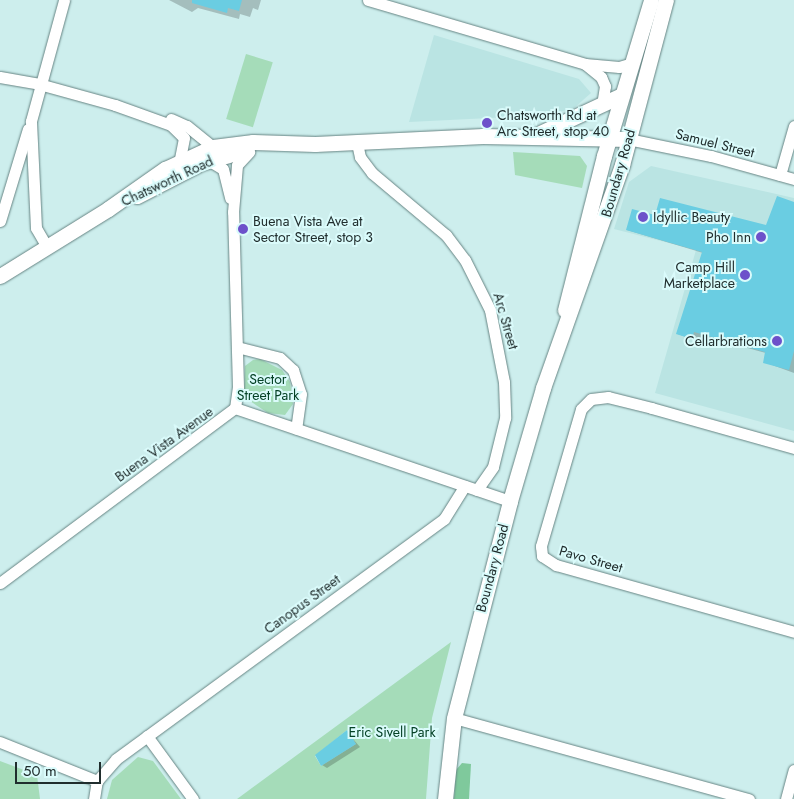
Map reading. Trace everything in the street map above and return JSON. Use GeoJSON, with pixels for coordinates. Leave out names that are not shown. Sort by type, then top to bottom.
{"type":"FeatureCollection","features":[{"type":"Feature","properties":{"kind":"main road","name":"Boundary Road"},"geometry":{"type":"LineString","coordinates":[[444,799],[454,718],[510,501],[558,341],[569,287],[609,139],[651,0]]}},
{"type":"Feature","properties":{"kind":"main road","name":"Boundary Road"},"geometry":{"type":"LineString","coordinates":[[558,341],[582,285],[628,139],[666,0]]}},
{"type":"Feature","properties":{"kind":"main road","name":"Chatsworth Road"},"geometry":{"type":"LineString","coordinates":[[534,135],[622,95]]}},
{"type":"Feature","properties":{"kind":"main road","name":"Chatsworth Road"},"geometry":{"type":"LineString","coordinates":[[0,276],[108,209],[180,160],[272,141],[315,144],[534,135],[628,139]]}},
{"type":"Feature","properties":{"kind":"main road","name":"Chatsworth Road"},"geometry":{"type":"LineString","coordinates":[[108,209],[210,154],[249,152],[315,144]]}},
{"type":"Feature","properties":{"kind":"street"},"geometry":{"type":"LineString","coordinates":[[0,221],[64,0]]}},
{"type":"Feature","properties":{"kind":"street"},"geometry":{"type":"LineString","coordinates":[[368,0],[585,64],[619,68],[632,63]]}},
{"type":"Feature","properties":{"kind":"street"},"geometry":{"type":"LineString","coordinates":[[585,64],[601,77],[605,86],[602,104]]}},
{"type":"Feature","properties":{"kind":"street"},"geometry":{"type":"LineString","coordinates":[[0,77],[39,84],[149,116],[181,132],[185,142],[180,160]]}},
{"type":"Feature","properties":{"kind":"street","name":"Buena Vista Avenue"},"geometry":{"type":"LineString","coordinates":[[149,116],[184,124],[224,171],[233,212]]}},
{"type":"Feature","properties":{"kind":"street"},"geometry":{"type":"LineString","coordinates":[[31,118],[36,228],[47,247]]}},
{"type":"Feature","properties":{"kind":"street"},"geometry":{"type":"LineString","coordinates":[[780,175],[794,126]]}},
{"type":"Feature","properties":{"kind":"street","name":"Samuel Street"},"geometry":{"type":"LineString","coordinates":[[628,139],[693,152],[794,179]]}},
{"type":"Feature","properties":{"kind":"street","name":"Arc Street"},"geometry":{"type":"LineString","coordinates":[[357,143],[364,164],[446,235],[464,260],[490,310],[504,382],[504,418],[494,467],[477,490]]}},
{"type":"Feature","properties":{"kind":"street","name":"Buena Vista Avenue"},"geometry":{"type":"LineString","coordinates":[[0,583],[235,408],[238,388],[233,212],[237,165],[249,152]]}},
{"type":"Feature","properties":{"kind":"street"},"geometry":{"type":"LineString","coordinates":[[237,347],[280,358],[293,370],[301,394],[296,429]]}},
{"type":"Feature","properties":{"kind":"street","name":"Pavo Street"},"geometry":{"type":"LineString","coordinates":[[794,448],[608,397],[591,399],[581,409],[541,546],[542,556],[556,565],[794,632]]}},
{"type":"Feature","properties":{"kind":"street"},"geometry":{"type":"LineString","coordinates":[[235,408],[510,501]]}},
{"type":"Feature","properties":{"kind":"street","name":"Canopus Street"},"geometry":{"type":"LineString","coordinates":[[94,799],[97,782],[116,759],[444,519],[465,486]]}},
{"type":"Feature","properties":{"kind":"street"},"geometry":{"type":"LineString","coordinates":[[454,718],[749,799]]}},
{"type":"Feature","properties":{"kind":"street"},"geometry":{"type":"LineString","coordinates":[[146,736],[194,799]]}},
{"type":"Feature","properties":{"kind":"street"},"geometry":{"type":"LineString","coordinates":[[0,742],[97,782]]}},
{"type":"Feature","properties":{"kind":"street"},"geometry":{"type":"LineString","coordinates":[[786,799],[794,770]]}},
{"type":"Feature","properties":{"kind":"shaded area"},"geometry":{"type":"Polygon","coordinates":[[[434,35],[579,79],[591,93],[574,108],[548,115],[409,122],[434,35]]]}},
{"type":"Feature","properties":{"kind":"shaded area"},"geometry":{"type":"Polygon","coordinates":[[[651,166],[794,198],[794,431],[655,393],[696,250],[614,229],[629,182],[651,166]]]}},
{"type":"Feature","properties":{"kind":"green space"},"geometry":{"type":"Polygon","coordinates":[[[246,54],[273,62],[253,127],[226,119],[246,54]]]}},
{"type":"Feature","properties":{"kind":"green space"},"geometry":{"type":"Polygon","coordinates":[[[513,152],[580,156],[587,166],[582,188],[515,175],[513,152]]]}},
{"type":"Feature","properties":{"kind":"green space","name":"Sector Street Park"},"geometry":{"type":"Polygon","coordinates":[[[260,359],[282,370],[290,382],[293,404],[285,415],[268,413],[244,397],[245,366],[253,360],[260,359]]]}},
{"type":"Feature","properties":{"kind":"green space","name":"Eric Sivell Park"},"geometry":{"type":"Polygon","coordinates":[[[451,642],[432,718],[426,799],[237,799],[451,642]],[[347,730],[315,756],[321,766],[356,744],[347,730]]]}},
{"type":"Feature","properties":{"kind":"green space"},"geometry":{"type":"Polygon","coordinates":[[[138,757],[153,761],[181,799],[107,799],[112,780],[138,757]]]}},
{"type":"Feature","properties":{"kind":"green space"},"geometry":{"type":"Polygon","coordinates":[[[0,761],[37,775],[40,799],[0,799],[0,761]]]}},
{"type":"Feature","properties":{"kind":"green space"},"geometry":{"type":"Polygon","coordinates":[[[462,763],[471,764],[469,799],[454,799],[456,770],[462,763]]]}},
{"type":"Feature","properties":{"kind":"building"},"geometry":{"type":"Polygon","coordinates":[[[192,0],[242,0],[239,11],[228,8],[227,13],[192,3],[192,0]]]}},
{"type":"Feature","properties":{"kind":"building","name":"Camp Hill Marketplace"},"geometry":{"type":"Polygon","coordinates":[[[777,196],[794,202],[794,351],[789,370],[763,363],[765,352],[694,332],[692,339],[676,334],[702,252],[626,230],[632,209],[655,215],[660,198],[766,225],[777,196]]]}},
{"type":"Feature","properties":{"kind":"building"},"geometry":{"type":"Polygon","coordinates":[[[347,730],[356,744],[321,766],[315,755],[347,730]]]}},
{"type":"Feature","properties":{"kind":"place","name":"Chatsworth Rd at Arc Street, stop 40"},"geometry":{"type":"Point","coordinates":[487,123]}},
{"type":"Feature","properties":{"kind":"place","name":"Idyllic Beauty"},"geometry":{"type":"Point","coordinates":[643,217]}},
{"type":"Feature","properties":{"kind":"place","name":"Buena Vista Ave at Sector Street, stop 3"},"geometry":{"type":"Point","coordinates":[243,229]}},
{"type":"Feature","properties":{"kind":"place","name":"Pho Inn"},"geometry":{"type":"Point","coordinates":[761,237]}},
{"type":"Feature","properties":{"kind":"place","name":"Camp Hill Marketplace"},"geometry":{"type":"Point","coordinates":[745,275]}},
{"type":"Feature","properties":{"kind":"place","name":"Cellarbrations"},"geometry":{"type":"Point","coordinates":[777,341]}}]}
